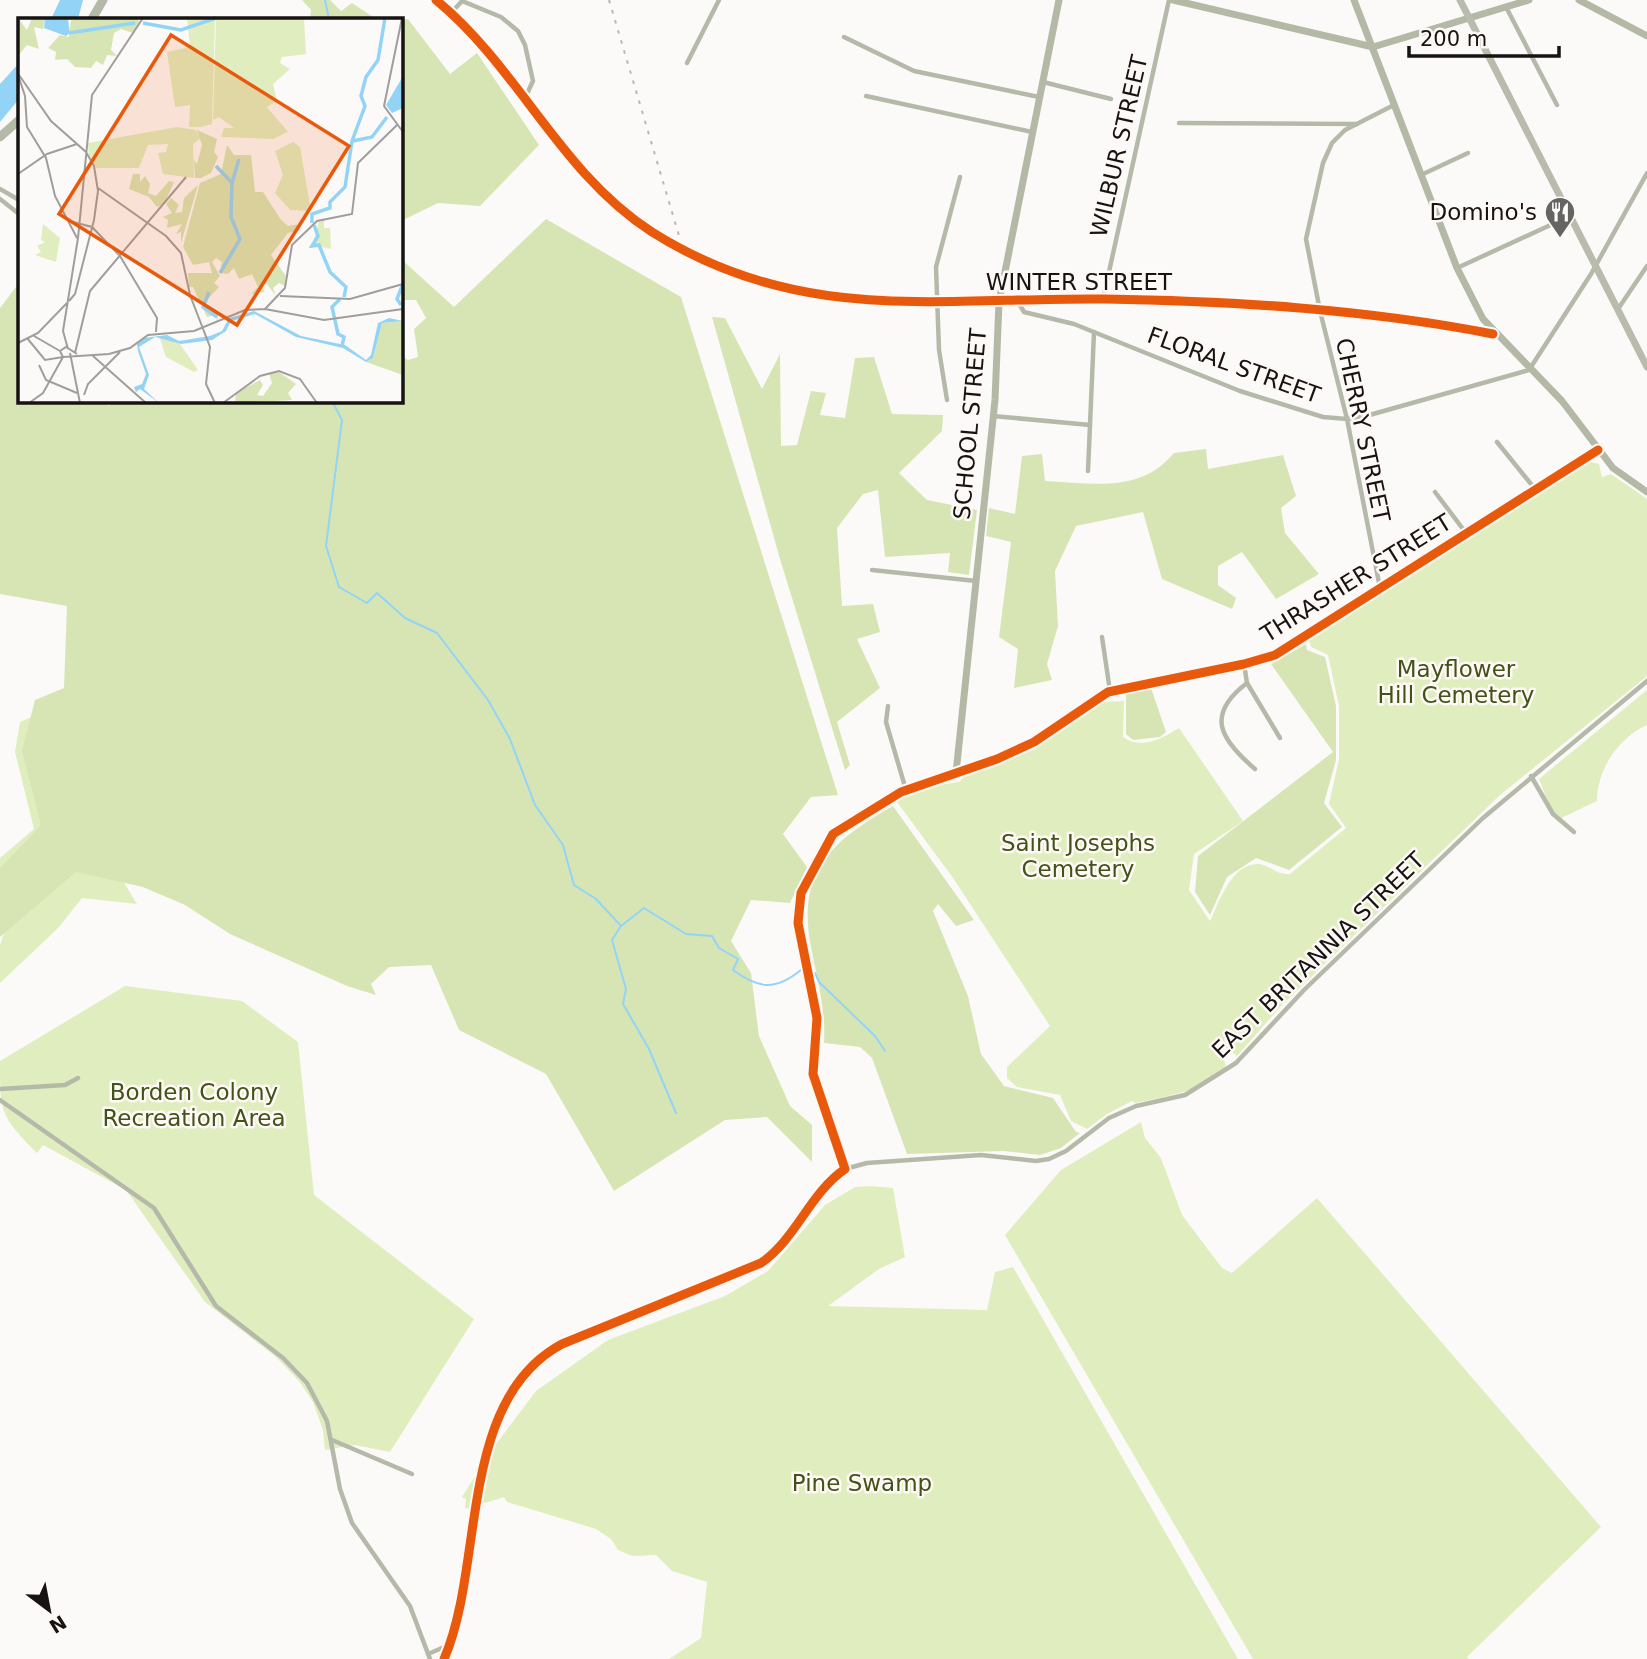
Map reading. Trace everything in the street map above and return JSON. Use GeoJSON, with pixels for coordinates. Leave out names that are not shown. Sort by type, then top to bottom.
{"type":"FeatureCollection","features":[{"type":"Feature","properties":{"kind":"highway"},"geometry":{"type":"LineString","coordinates":[[93,18],[103,0]]}},
{"type":"Feature","properties":{"kind":"highway"},"geometry":{"type":"LineString","coordinates":[[0,137],[18,121]]}},
{"type":"Feature","properties":{"kind":"main road"},"geometry":{"type":"LineString","coordinates":[[1460,0],[1647,367]]}},
{"type":"Feature","properties":{"kind":"street","name":"WINTER STREET"},"geometry":{"type":"LineString","coordinates":[[436,0],[482,44],[592,183],[634,219],[673,244],[720,268],[798,292],[864,300],[999,302],[1103,299],[1232,303],[1320,311],[1493,334]]}},
{"type":"Feature","properties":{"kind":"street"},"geometry":{"type":"LineString","coordinates":[[687,63],[719,0]]}},
{"type":"Feature","properties":{"kind":"street","name":"SCHOOL STREET"},"geometry":{"type":"LineString","coordinates":[[956,773],[993,416],[999,302],[1059,0]]}},
{"type":"Feature","properties":{"kind":"street"},"geometry":{"type":"LineString","coordinates":[[1171,0],[1370,47],[1529,0]]}},
{"type":"Feature","properties":{"kind":"street","name":"WILBUR STREET"},"geometry":{"type":"LineString","coordinates":[[1103,299],[1171,0]]}},
{"type":"Feature","properties":{"kind":"street"},"geometry":{"type":"LineString","coordinates":[[1353,0],[1419,176],[1457,268],[1493,334],[1562,401],[1618,472],[1647,492]]}},
{"type":"Feature","properties":{"kind":"street"},"geometry":{"type":"LineString","coordinates":[[1579,0],[1646,35]]}},
{"type":"Feature","properties":{"kind":"street"},"geometry":{"type":"LineString","coordinates":[[451,13],[462,1],[501,17],[518,31],[525,45],[533,81],[524,100]]}},
{"type":"Feature","properties":{"kind":"street"},"geometry":{"type":"LineString","coordinates":[[1506,7],[1557,104]]}},
{"type":"Feature","properties":{"kind":"street"},"geometry":{"type":"LineString","coordinates":[[844,37],[914,71],[1040,97]]}},
{"type":"Feature","properties":{"kind":"street"},"geometry":{"type":"LineString","coordinates":[[1043,82],[1111,99]]}},
{"type":"Feature","properties":{"kind":"street"},"geometry":{"type":"LineString","coordinates":[[866,96],[1033,132]]}},
{"type":"Feature","properties":{"kind":"street","name":"CHERRY STREET"},"geometry":{"type":"LineString","coordinates":[[1380,589],[1368,539],[1347,419],[1320,311],[1306,237],[1325,158],[1337,137],[1392,106]]}},
{"type":"Feature","properties":{"kind":"street"},"geometry":{"type":"LineString","coordinates":[[1179,122],[1357,124]]}},
{"type":"Feature","properties":{"kind":"street"},"geometry":{"type":"LineString","coordinates":[[1419,176],[1468,153]]}},
{"type":"Feature","properties":{"kind":"street"},"geometry":{"type":"LineString","coordinates":[[1529,370],[1595,265],[1647,173]]}},
{"type":"Feature","properties":{"kind":"street"},"geometry":{"type":"LineString","coordinates":[[947,400],[939,350],[936,260],[960,177]]}},
{"type":"Feature","properties":{"kind":"street"},"geometry":{"type":"LineString","coordinates":[[0,188],[18,199]]}},
{"type":"Feature","properties":{"kind":"street"},"geometry":{"type":"LineString","coordinates":[[0,199],[18,213]]}},
{"type":"Feature","properties":{"kind":"street"},"geometry":{"type":"LineString","coordinates":[[1457,268],[1570,216]]}},
{"type":"Feature","properties":{"kind":"street"},"geometry":{"type":"LineString","coordinates":[[1618,310],[1647,267]]}},
{"type":"Feature","properties":{"kind":"street","name":"FLORAL STREET"},"geometry":{"type":"LineString","coordinates":[[1017,300],[1024,312],[1094,331],[1276,404],[1317,416],[1347,419],[1529,370]]}},
{"type":"Feature","properties":{"kind":"street"},"geometry":{"type":"LineString","coordinates":[[1088,471],[1094,331]]}},
{"type":"Feature","properties":{"kind":"street"},"geometry":{"type":"LineString","coordinates":[[993,416],[1090,425]]}},
{"type":"Feature","properties":{"kind":"street"},"geometry":{"type":"LineString","coordinates":[[1497,442],[1535,489]]}},
{"type":"Feature","properties":{"kind":"street","name":"THRASHER STREET"},"geometry":{"type":"LineString","coordinates":[[845,1169],[813,1074],[817,1018],[798,923],[799,901],[817,859],[833,834],[906,790],[1034,742],[1110,692],[1244,664],[1281,652],[1598,450]]}},
{"type":"Feature","properties":{"kind":"street"},"geometry":{"type":"LineString","coordinates":[[1435,492],[1466,533]]}},
{"type":"Feature","properties":{"kind":"street"},"geometry":{"type":"LineString","coordinates":[[872,570],[976,581]]}},
{"type":"Feature","properties":{"kind":"street"},"geometry":{"type":"LineString","coordinates":[[1102,637],[1110,692]]}},
{"type":"Feature","properties":{"kind":"street"},"geometry":{"type":"LineString","coordinates":[[1244,664],[1247,683],[1280,737]]}},
{"type":"Feature","properties":{"kind":"street","name":"EAST BRITANNIA STREET"},"geometry":{"type":"LineString","coordinates":[[845,1169],[867,1163],[981,1155],[1036,1161],[1049,1159],[1117,1114],[1185,1095],[1203,1087],[1249,1051],[1304,989],[1531,776],[1647,681]]}},
{"type":"Feature","properties":{"kind":"street"},"geometry":{"type":"LineString","coordinates":[[1247,683],[1225,704],[1221,726],[1231,746],[1255,769]]}},
{"type":"Feature","properties":{"kind":"street"},"geometry":{"type":"LineString","coordinates":[[888,705],[886,722],[906,790]]}},
{"type":"Feature","properties":{"kind":"street"},"geometry":{"type":"LineString","coordinates":[[1531,776],[1553,814],[1574,832]]}},
{"type":"Feature","properties":{"kind":"street"},"geometry":{"type":"LineString","coordinates":[[0,1089],[62,1085],[78,1078]]}},
{"type":"Feature","properties":{"kind":"street"},"geometry":{"type":"LineString","coordinates":[[0,1100],[154,1208],[216,1306],[243,1331],[283,1358],[307,1383],[325,1414],[340,1489],[352,1523],[405,1597],[429,1656],[449,1644]]}},
{"type":"Feature","properties":{"kind":"street"},"geometry":{"type":"LineString","coordinates":[[444,1659],[486,1453],[510,1398],[534,1364],[562,1344],[761,1263],[781,1244],[828,1184],[845,1169]]}},
{"type":"Feature","properties":{"kind":"street"},"geometry":{"type":"LineString","coordinates":[[331,1440],[412,1474]]}},
{"type":"Feature","properties":{"kind":"green space"},"geometry":{"type":"Polygon","coordinates":[[[302,0],[330,0],[341,11],[352,3],[374,18],[310,18],[311,10],[302,0]]]}},
{"type":"Feature","properties":{"kind":"green space"},"geometry":{"type":"Polygon","coordinates":[[[408,19],[450,74],[477,53],[539,145],[480,206],[438,203],[402,221],[402,20],[408,19]]]}},
{"type":"Feature","properties":{"kind":"green space"},"geometry":{"type":"Polygon","coordinates":[[[546,219],[681,297],[838,795],[811,797],[783,834],[807,867],[790,903],[751,900],[731,941],[751,973],[759,1036],[790,1106],[812,1125],[812,1162],[767,1117],[725,1120],[614,1191],[546,1074],[459,1030],[431,965],[389,967],[371,984],[376,995],[347,986],[230,934],[185,905],[143,887],[76,872],[0,937],[0,868],[41,825],[22,751],[35,700],[64,688],[67,606],[0,594],[0,308],[18,284],[18,402],[103,402],[109,406],[112,402],[402,402],[402,356],[408,360],[418,357],[414,329],[426,318],[416,300],[402,300],[402,260],[454,307],[546,219]]]}},
{"type":"Feature","properties":{"kind":"green space"},"geometry":{"type":"Polygon","coordinates":[[[712,317],[725,318],[762,389],[780,354],[781,446],[797,445],[811,391],[826,393],[820,415],[845,418],[855,358],[874,357],[892,414],[943,415],[942,431],[899,473],[927,500],[977,510],[969,575],[948,572],[950,553],[885,557],[878,490],[863,494],[837,528],[842,606],[873,604],[880,632],[857,639],[880,688],[837,722],[850,765],[845,770],[780,559],[712,317]]]}},
{"type":"Feature","properties":{"kind":"green space"},"geometry":{"type":"Polygon","coordinates":[[[1206,449],[1208,469],[1283,455],[1296,496],[1281,508],[1285,533],[1319,574],[1276,599],[1242,552],[1218,566],[1218,585],[1236,598],[1232,609],[1162,579],[1143,512],[1076,526],[1055,571],[1058,626],[1047,664],[1052,680],[1014,688],[1018,649],[999,637],[1011,542],[986,536],[989,508],[1015,514],[1022,456],[1042,454],[1045,481],[1098,484],[1131,480],[1161,466],[1174,453],[1206,449]]]}},
{"type":"Feature","properties":{"kind":"green space"},"geometry":{"type":"Polygon","coordinates":[[[1586,461],[1599,464],[1602,477],[1611,474],[1647,499],[1647,676],[1499,796],[1282,1005],[1237,1056],[1225,1047],[1220,1049],[1226,1066],[1207,1082],[1172,1095],[1135,1103],[1132,1101],[1107,1114],[1087,1129],[1071,1121],[1060,1095],[1017,1087],[1007,1078],[1007,1067],[1050,1026],[953,878],[897,802],[919,790],[959,782],[965,776],[1033,750],[1104,702],[1124,701],[1123,737],[1137,743],[1151,742],[1179,728],[1243,821],[1194,854],[1189,890],[1210,921],[1222,894],[1241,869],[1259,864],[1290,874],[1346,828],[1329,804],[1339,759],[1339,706],[1328,655],[1311,647],[1309,640],[1586,461]]]}},
{"type":"Feature","properties":{"kind":"green space"},"geometry":{"type":"Polygon","coordinates":[[[1306,644],[1307,650],[1325,657],[1336,706],[1336,760],[1324,803],[1342,827],[1289,870],[1256,858],[1227,877],[1210,915],[1195,892],[1198,856],[1333,752],[1271,664],[1306,644]]]}},
{"type":"Feature","properties":{"kind":"green space"},"geometry":{"type":"Polygon","coordinates":[[[1151,688],[1166,732],[1160,737],[1133,740],[1126,734],[1126,694],[1151,688]]]}},
{"type":"Feature","properties":{"kind":"green space"},"geometry":{"type":"Polygon","coordinates":[[[1647,690],[1647,725],[1627,738],[1611,756],[1601,778],[1597,801],[1559,819],[1550,807],[1539,779],[1647,690]]]}},
{"type":"Feature","properties":{"kind":"green space"},"geometry":{"type":"Polygon","coordinates":[[[77,697],[118,873],[137,904],[82,898],[58,928],[0,983],[0,945],[13,906],[0,899],[0,858],[34,829],[15,752],[20,722],[77,697]]]}},
{"type":"Feature","properties":{"kind":"green space"},"geometry":{"type":"Polygon","coordinates":[[[893,806],[974,920],[956,926],[938,904],[933,911],[968,996],[981,1054],[1004,1086],[1053,1098],[1076,1132],[1080,1133],[1061,1148],[1040,1155],[1004,1151],[907,1154],[872,1058],[860,1047],[824,1043],[823,1009],[808,925],[808,901],[813,881],[822,863],[835,847],[870,819],[893,806]]]}},
{"type":"Feature","properties":{"kind":"green space","name":"Borden Colony Recreation Area"},"geometry":{"type":"Polygon","coordinates":[[[125,986],[242,1001],[298,1042],[314,1195],[474,1319],[390,1452],[355,1445],[325,1450],[323,1430],[313,1402],[299,1381],[276,1357],[205,1302],[126,1190],[43,1145],[37,1153],[9,1121],[2,1103],[0,1061],[125,986]]]}},
{"type":"Feature","properties":{"kind":"green space"},"geometry":{"type":"Polygon","coordinates":[[[1141,1122],[1145,1138],[1161,1158],[1182,1215],[1222,1268],[1232,1273],[1317,1198],[1601,1527],[1467,1657],[1469,1659],[1253,1659],[1005,1235],[1061,1170],[1141,1122]]]}},
{"type":"Feature","properties":{"kind":"green space","name":"Pine Swamp"},"geometry":{"type":"Polygon","coordinates":[[[855,1187],[893,1188],[905,1257],[879,1269],[828,1306],[987,1310],[995,1272],[1013,1267],[1238,1659],[669,1659],[701,1638],[707,1582],[672,1571],[656,1555],[632,1556],[618,1550],[611,1539],[596,1529],[507,1502],[504,1497],[465,1509],[466,1499],[462,1497],[490,1452],[536,1391],[608,1340],[725,1296],[768,1271],[825,1205],[855,1187]]]}},
{"type":"Feature","properties":{"kind":"water"},"geometry":{"type":"Polygon","coordinates":[[[60,0],[83,0],[78,18],[51,18],[60,0]]]}},
{"type":"Feature","properties":{"kind":"water"},"geometry":{"type":"Polygon","coordinates":[[[18,64],[18,100],[0,122],[0,84],[18,64]]]}},
{"type":"Feature","properties":{"kind":"waterway"},"geometry":{"type":"LineString","coordinates":[[325,0],[329,18]]}},
{"type":"Feature","properties":{"kind":"waterway"},"geometry":{"type":"LineString","coordinates":[[333,402],[342,420],[326,546],[339,587],[367,603],[377,593],[405,618],[437,633],[488,700],[510,739],[535,805],[563,845],[574,885],[596,899],[621,926],[612,940],[626,989],[623,1004],[649,1049],[676,1113]]}},
{"type":"Feature","properties":{"kind":"waterway"},"geometry":{"type":"LineString","coordinates":[[621,926],[644,908],[686,934],[712,936],[719,948],[738,959],[733,970],[759,984],[783,982],[801,970]]}},
{"type":"Feature","properties":{"kind":"waterway"},"geometry":{"type":"LineString","coordinates":[[815,973],[819,982],[875,1036],[885,1051]]}},
{"type":"Feature","properties":{"kind":"railway"},"geometry":{"type":"LineString","coordinates":[[609,0],[680,239]]}},
{"type":"Feature","properties":{"kind":"cycle path"},"geometry":{"type":"LineString","coordinates":[[436,0],[492,57],[565,151],[620,208],[652,232],[707,262],[762,282],[817,294],[872,300],[928,302],[1105,299],[1251,304],[1397,318],[1493,334]]}},
{"type":"Feature","properties":{"kind":"cycle path"},"geometry":{"type":"LineString","coordinates":[[444,1659],[457,1621],[489,1444],[505,1404],[528,1370],[562,1344],[761,1263],[784,1242],[822,1190],[845,1169],[813,1074],[817,1018],[798,923],[801,893],[833,834],[901,792],[997,759],[1034,742],[1108,692],[1275,655],[1598,450]]}},
{"type":"Feature","properties":{"kind":"place","name":"Domino's"},"geometry":{"type":"Point","coordinates":[1560,239]}},
{"type":"Feature","properties":{"kind":"park label","name":"Mayflower Hill Cemetery"},"geometry":{"type":"Point","coordinates":[1456,682]}},
{"type":"Feature","properties":{"kind":"park label","name":"Saint Josephs Cemetery"},"geometry":{"type":"Point","coordinates":[1078,856]}}]}
